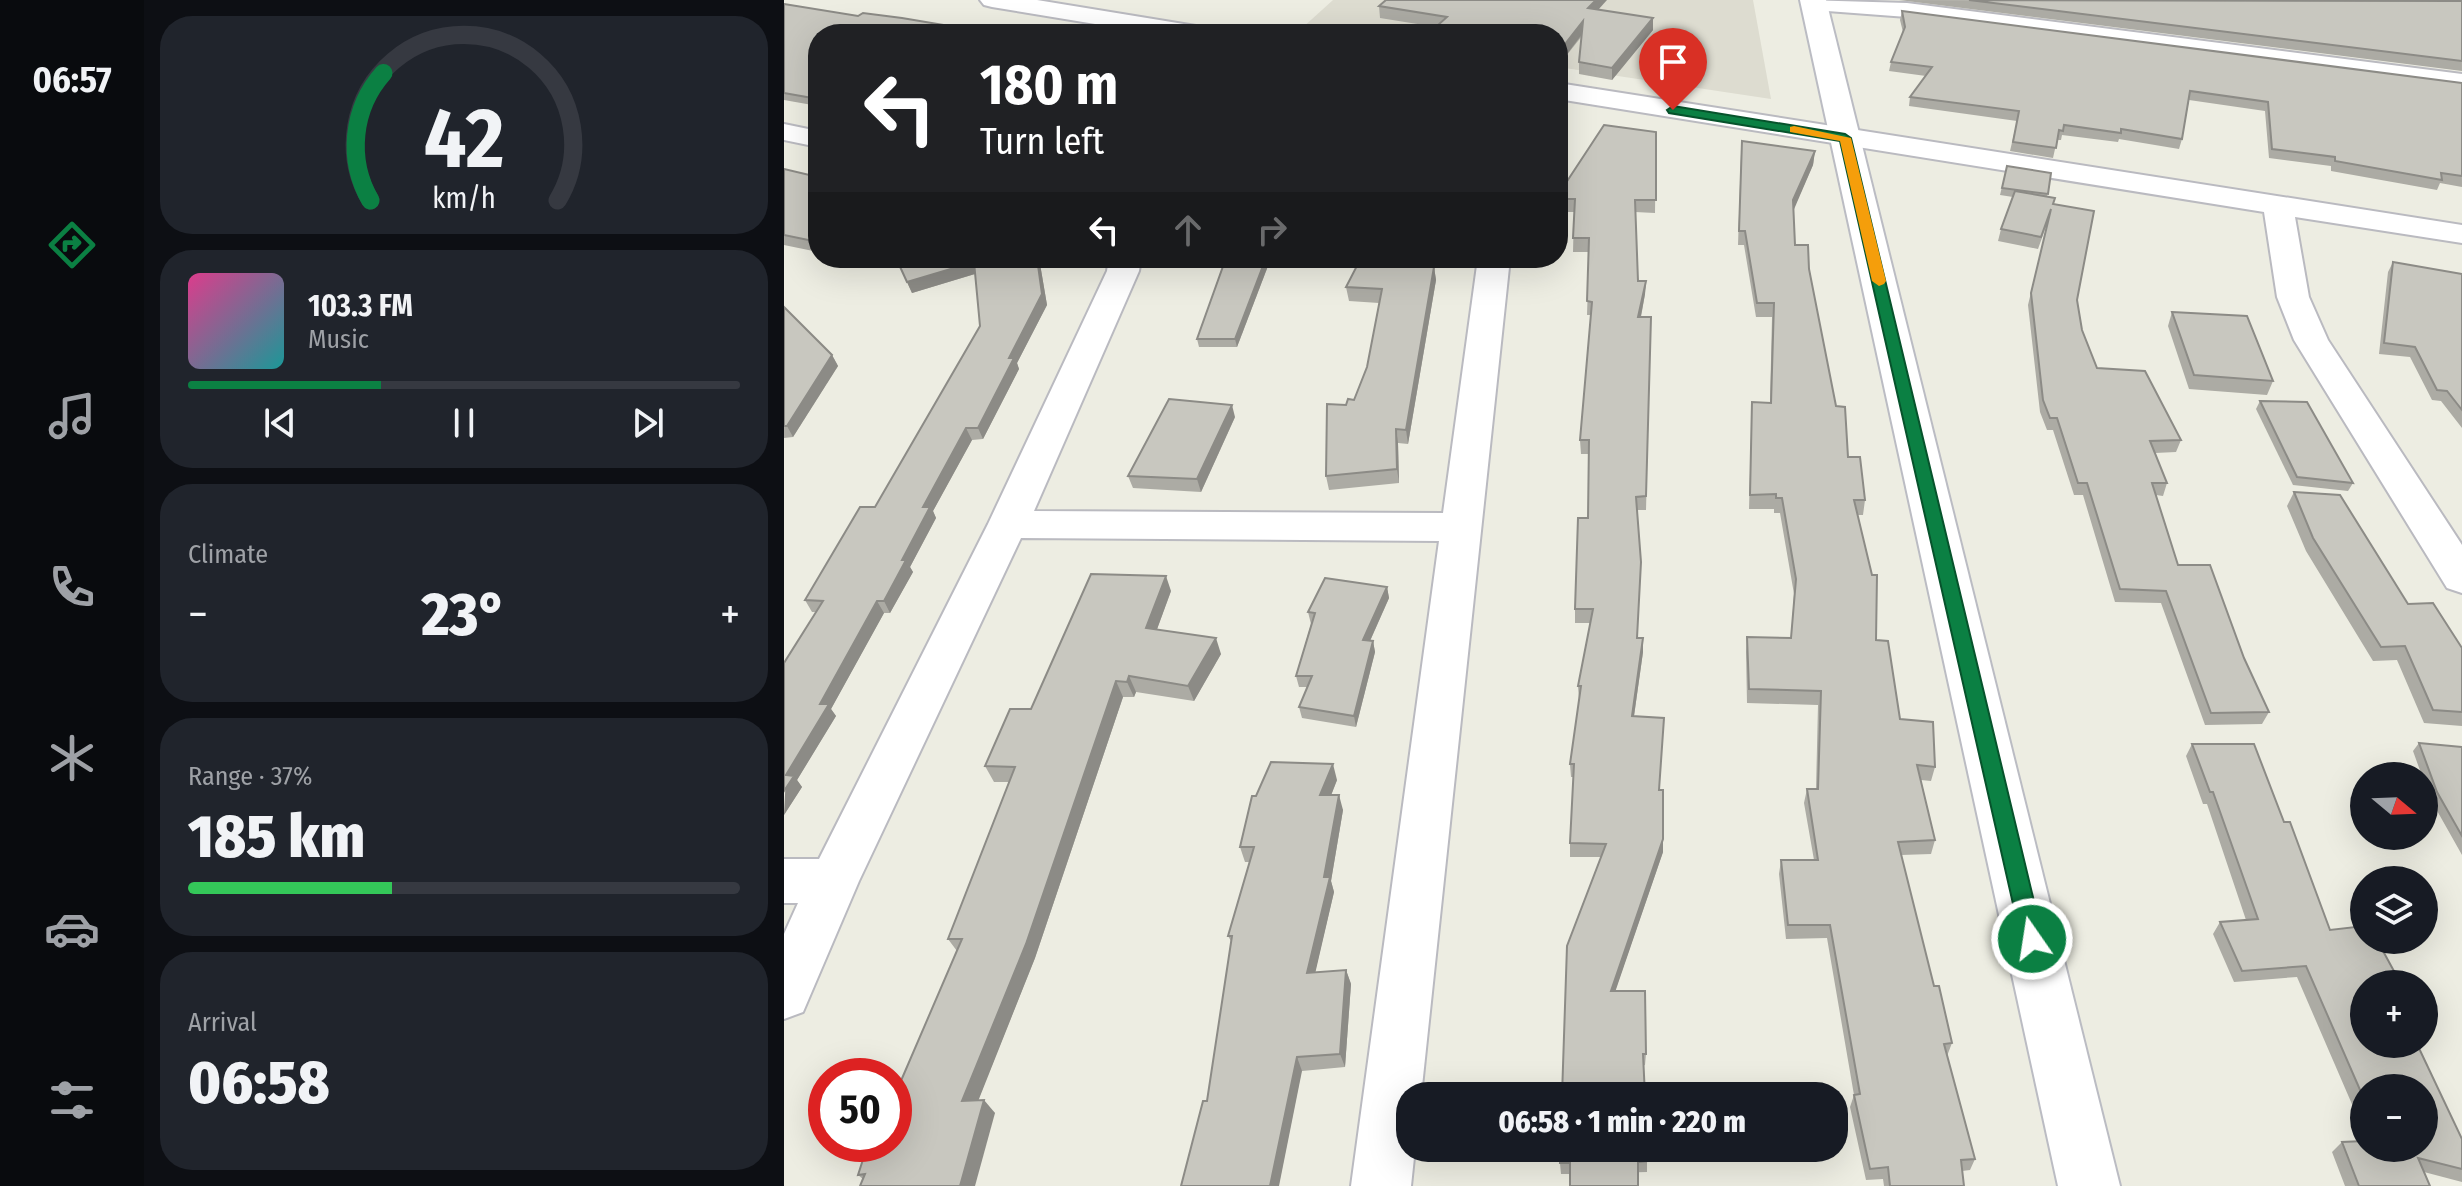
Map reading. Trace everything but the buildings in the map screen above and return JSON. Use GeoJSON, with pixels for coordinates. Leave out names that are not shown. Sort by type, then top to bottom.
{"type":"FeatureCollection","features":[{"type":"Feature","properties":{"kind":"main road"},"geometry":{"type":"LineString","coordinates":[[1814,1],[2089,1186]]}},
{"type":"Feature","properties":{"kind":"street"},"geometry":{"type":"LineString","coordinates":[[992,0],[1140,24]]}},
{"type":"Feature","properties":{"kind":"street"},"geometry":{"type":"LineString","coordinates":[[1814,1],[1907,10],[2462,82]]}},
{"type":"Feature","properties":{"kind":"street"},"geometry":{"type":"LineString","coordinates":[[1568,93],[2462,234]]}},
{"type":"Feature","properties":{"kind":"street"},"geometry":{"type":"LineString","coordinates":[[784,132],[808,137]]}},
{"type":"Feature","properties":{"kind":"street"},"geometry":{"type":"LineString","coordinates":[[2278,206],[2293,297],[2311,340],[2462,578]]}},
{"type":"Feature","properties":{"kind":"street"},"geometry":{"type":"LineString","coordinates":[[784,994],[834,881],[1008,524],[1123,268]]}},
{"type":"Feature","properties":{"kind":"street"},"geometry":{"type":"LineString","coordinates":[[1381,1186],[1493,268]]}},
{"type":"Feature","properties":{"kind":"street"},"geometry":{"type":"LineString","coordinates":[[1008,524],[1460,527]]}},
{"type":"Feature","properties":{"kind":"street"},"geometry":{"type":"LineString","coordinates":[[784,881],[834,881]]}},
{"type":"Feature","properties":{"kind":"shaded area"},"geometry":{"type":"Polygon","coordinates":[[[1333,0],[1753,0],[1771,99],[1568,69],[1568,24],[1307,24],[1333,0]]]}},
{"type":"Feature","properties":{"kind":"slow traffic"},"geometry":{"type":"LineString","coordinates":[[1794,130],[1845,138],[1879,281]]}},
{"type":"Feature","properties":{"kind":"route"},"geometry":{"type":"LineString","coordinates":[[1673,110],[1845,138],[2032,939]]}}]}
